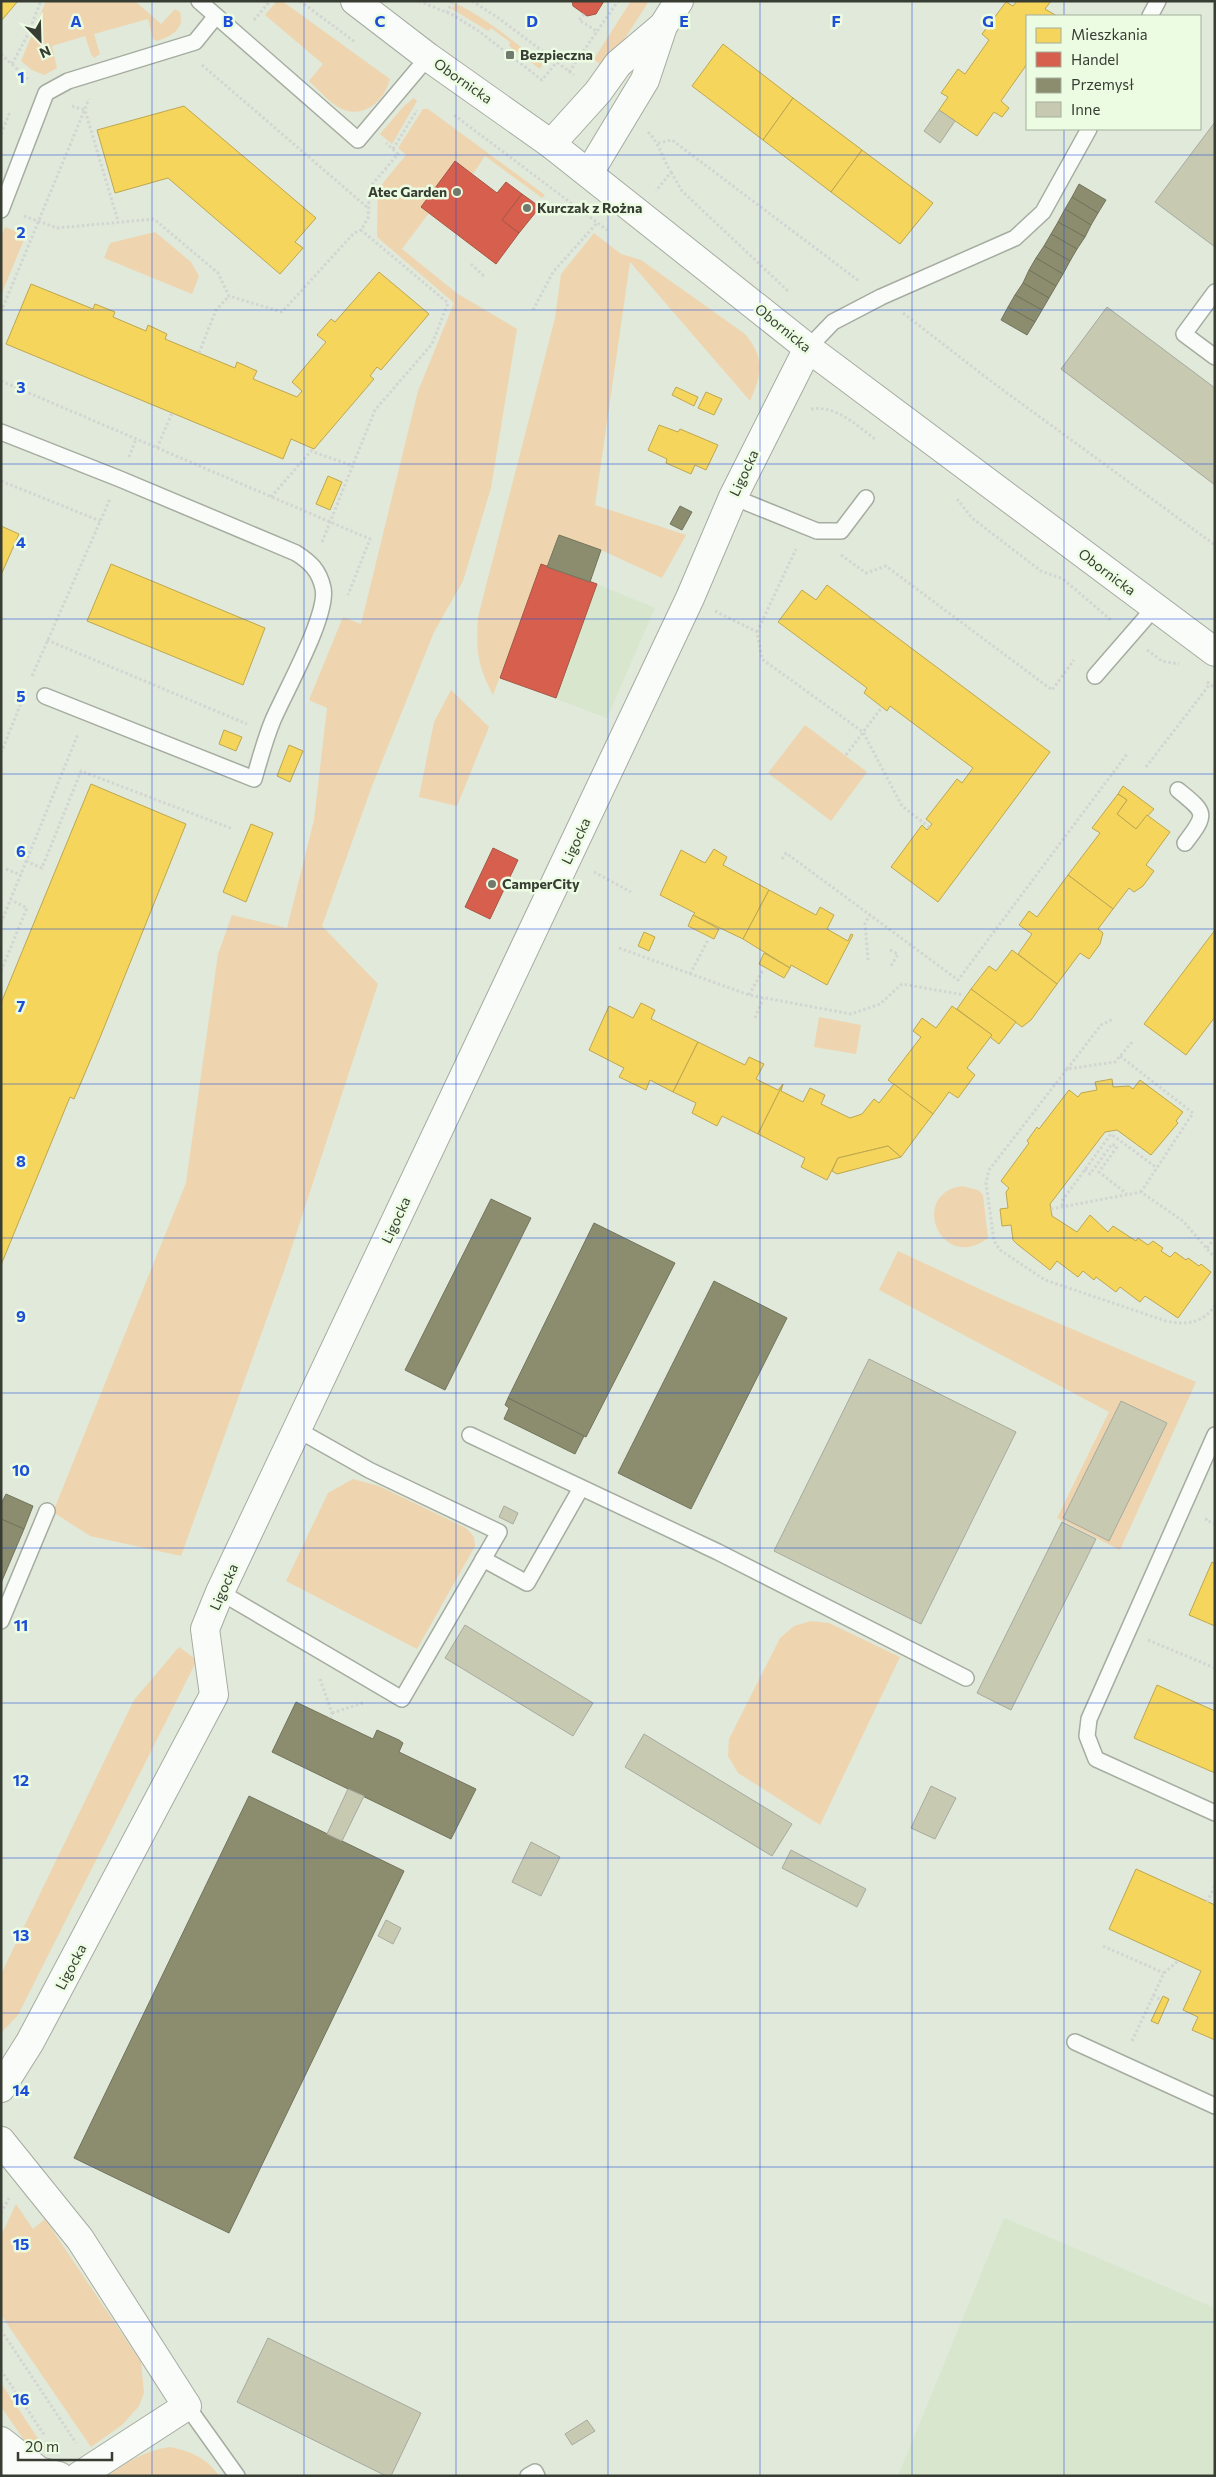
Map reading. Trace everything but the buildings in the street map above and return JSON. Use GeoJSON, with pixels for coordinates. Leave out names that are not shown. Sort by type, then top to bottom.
{"type":"FeatureCollection","features":[{"type":"Feature","properties":{"kind":"street","name":"Obornicka"},"geometry":{"type":"LineString","coordinates":[[355,1],[428,57],[589,173],[808,348],[1156,607],[1213,647]]}},
{"type":"Feature","properties":{"kind":"street"},"geometry":{"type":"LineString","coordinates":[[589,173],[645,80],[663,26],[679,1]]}},
{"type":"Feature","properties":{"kind":"street"},"geometry":{"type":"LineString","coordinates":[[551,144],[598,92],[618,64],[663,26]]}},
{"type":"Feature","properties":{"kind":"street","name":"Ligocka"},"geometry":{"type":"LineString","coordinates":[[1,2088],[35,2034],[214,1695],[205,1629],[220,1592],[690,598],[733,497],[808,348]]}},
{"type":"Feature","properties":{"kind":"street"},"geometry":{"type":"LineString","coordinates":[[1,2141],[80,2239],[187,2406],[79,2476]]}},
{"type":"Feature","properties":{"kind":"street"},"geometry":{"type":"LineString","coordinates":[[1,2441],[39,2471],[59,2476]]}},
{"type":"Feature","properties":{"kind":"street"},"geometry":{"type":"LineString","coordinates":[[1,2457],[13,2476]]}},
{"type":"Feature","properties":{"kind":"lane"},"geometry":{"type":"LineString","coordinates":[[199,1],[358,140],[428,57]]}},
{"type":"Feature","properties":{"kind":"lane"},"geometry":{"type":"LineString","coordinates":[[1151,15],[1158,1]]}},
{"type":"Feature","properties":{"kind":"lane"},"geometry":{"type":"LineString","coordinates":[[1,210],[46,93],[68,81],[195,42],[216,16]]}},
{"type":"Feature","properties":{"kind":"lane"},"geometry":{"type":"LineString","coordinates":[[808,348],[833,322],[873,301],[1015,238],[1043,212],[1088,130]]}},
{"type":"Feature","properties":{"kind":"lane"},"geometry":{"type":"LineString","coordinates":[[1215,292],[1184,334],[1215,357]]}},
{"type":"Feature","properties":{"kind":"lane"},"geometry":{"type":"LineString","coordinates":[[1,432],[120,479],[296,553],[311,563],[317,571],[324,590],[319,618],[272,722],[254,779],[45,696]]}},
{"type":"Feature","properties":{"kind":"lane"},"geometry":{"type":"LineString","coordinates":[[733,497],[817,531],[841,531],[866,498]]}},
{"type":"Feature","properties":{"kind":"lane"},"geometry":{"type":"LineString","coordinates":[[1095,676],[1156,607]]}},
{"type":"Feature","properties":{"kind":"lane"},"geometry":{"type":"LineString","coordinates":[[1178,790],[1198,806],[1202,813],[1200,824],[1186,843]]}},
{"type":"Feature","properties":{"kind":"lane"},"geometry":{"type":"LineString","coordinates":[[220,1592],[402,1699],[499,1532],[369,1470],[298,1430]]}},
{"type":"Feature","properties":{"kind":"lane"},"geometry":{"type":"LineString","coordinates":[[470,1435],[718,1552],[966,1678]]}},
{"type":"Feature","properties":{"kind":"lane"},"geometry":{"type":"LineString","coordinates":[[1215,1435],[1089,1719],[1087,1736],[1096,1759],[1215,1813]]}},
{"type":"Feature","properties":{"kind":"lane"},"geometry":{"type":"LineString","coordinates":[[483,1559],[527,1583],[581,1488]]}},
{"type":"Feature","properties":{"kind":"lane"},"geometry":{"type":"LineString","coordinates":[[1,1621],[47,1511]]}},
{"type":"Feature","properties":{"kind":"lane"},"geometry":{"type":"LineString","coordinates":[[1075,2042],[1215,2106]]}},
{"type":"Feature","properties":{"kind":"lane"},"geometry":{"type":"LineString","coordinates":[[187,2406],[237,2476]]}},
{"type":"Feature","properties":{"kind":"lane"},"geometry":{"type":"LineString","coordinates":[[528,2476],[535,2472],[537,2476]]}},
{"type":"Feature","properties":{"kind":"path"},"geometry":{"type":"LineString","coordinates":[[12,64],[27,36],[41,1]]}},
{"type":"Feature","properties":{"kind":"path"},"geometry":{"type":"LineString","coordinates":[[300,1],[356,43]]}},
{"type":"Feature","properties":{"kind":"path"},"geometry":{"type":"LineString","coordinates":[[419,1],[447,12],[480,32],[542,80],[556,64]]}},
{"type":"Feature","properties":{"kind":"path"},"geometry":{"type":"LineString","coordinates":[[447,12],[453,1]]}},
{"type":"Feature","properties":{"kind":"path"},"geometry":{"type":"LineString","coordinates":[[472,1],[497,17],[556,64],[569,72],[618,1]]}},
{"type":"Feature","properties":{"kind":"path"},"geometry":{"type":"LineString","coordinates":[[584,14],[579,20],[598,32]]}},
{"type":"Feature","properties":{"kind":"path"},"geometry":{"type":"LineString","coordinates":[[193,68],[202,65],[369,208]]}},
{"type":"Feature","properties":{"kind":"path"},"geometry":{"type":"LineString","coordinates":[[393,149],[428,95],[408,81]]}},
{"type":"Feature","properties":{"kind":"path"},"geometry":{"type":"LineString","coordinates":[[1,312],[88,100]]}},
{"type":"Feature","properties":{"kind":"path"},"geometry":{"type":"LineString","coordinates":[[85,110],[118,221]]}},
{"type":"Feature","properties":{"kind":"path"},"geometry":{"type":"LineString","coordinates":[[451,113],[612,234]]}},
{"type":"Feature","properties":{"kind":"path"},"geometry":{"type":"LineString","coordinates":[[626,114],[658,143],[661,155],[682,191],[795,297]]}},
{"type":"Feature","properties":{"kind":"path"},"geometry":{"type":"LineString","coordinates":[[38,221],[57,228],[154,219],[218,273],[229,296],[282,312],[354,233],[361,230],[368,218],[370,187],[398,154],[369,128]]}},
{"type":"Feature","properties":{"kind":"path"},"geometry":{"type":"LineString","coordinates":[[658,143],[672,140],[867,287]]}},
{"type":"Feature","properties":{"kind":"path"},"geometry":{"type":"LineString","coordinates":[[656,192],[671,172]]}},
{"type":"Feature","properties":{"kind":"path"},"geometry":{"type":"LineString","coordinates":[[534,310],[553,272],[597,223]]}},
{"type":"Feature","properties":{"kind":"path"},"geometry":{"type":"LineString","coordinates":[[311,563],[330,522],[375,410],[432,344],[448,303],[361,230]]}},
{"type":"Feature","properties":{"kind":"path"},"geometry":{"type":"LineString","coordinates":[[471,264],[484,277]]}},
{"type":"Feature","properties":{"kind":"path"},"geometry":{"type":"LineString","coordinates":[[198,353],[216,310],[229,296]]}},
{"type":"Feature","properties":{"kind":"path"},"geometry":{"type":"LineString","coordinates":[[900,311],[1215,546]]}},
{"type":"Feature","properties":{"kind":"path"},"geometry":{"type":"LineString","coordinates":[[1,381],[330,522]]}},
{"type":"Feature","properties":{"kind":"path"},"geometry":{"type":"LineString","coordinates":[[157,448],[172,413]]}},
{"type":"Feature","properties":{"kind":"path"},"geometry":{"type":"LineString","coordinates":[[852,422],[879,441]]}},
{"type":"Feature","properties":{"kind":"path"},"geometry":{"type":"LineString","coordinates":[[271,497],[311,451],[352,466]]}},
{"type":"Feature","properties":{"kind":"path"},"geometry":{"type":"LineString","coordinates":[[30,680],[120,479]]}},
{"type":"Feature","properties":{"kind":"path"},"geometry":{"type":"LineString","coordinates":[[1,481],[100,521]]}},
{"type":"Feature","properties":{"kind":"path"},"geometry":{"type":"LineString","coordinates":[[955,497],[972,518],[1041,571],[1063,579],[1162,661],[1183,664]]}},
{"type":"Feature","properties":{"kind":"path"},"geometry":{"type":"LineString","coordinates":[[807,527],[757,632],[762,659],[864,732],[902,806],[929,827]]}},
{"type":"Feature","properties":{"kind":"path"},"geometry":{"type":"LineString","coordinates":[[834,550],[866,574],[886,566],[1052,690],[1074,660]]}},
{"type":"Feature","properties":{"kind":"path"},"geometry":{"type":"LineString","coordinates":[[690,598],[757,632]]}},
{"type":"Feature","properties":{"kind":"path"},"geometry":{"type":"LineString","coordinates":[[47,640],[253,726]]}},
{"type":"Feature","properties":{"kind":"path"},"geometry":{"type":"LineString","coordinates":[[1204,679],[1215,688]]}},
{"type":"Feature","properties":{"kind":"path"},"geometry":{"type":"LineString","coordinates":[[1146,767],[1210,684]]}},
{"type":"Feature","properties":{"kind":"path"},"geometry":{"type":"LineString","coordinates":[[1,753],[24,696]]}},
{"type":"Feature","properties":{"kind":"path"},"geometry":{"type":"LineString","coordinates":[[846,755],[882,707]]}},
{"type":"Feature","properties":{"kind":"path"},"geometry":{"type":"LineString","coordinates":[[1,923],[87,713]]}},
{"type":"Feature","properties":{"kind":"path"},"geometry":{"type":"LineString","coordinates":[[782,859],[786,853],[958,980],[1127,754]]}},
{"type":"Feature","properties":{"kind":"path"},"geometry":{"type":"LineString","coordinates":[[26,861],[42,868],[81,771],[233,829]]}},
{"type":"Feature","properties":{"kind":"path"},"geometry":{"type":"LineString","coordinates":[[6,869],[21,875]]}},
{"type":"Feature","properties":{"kind":"path"},"geometry":{"type":"LineString","coordinates":[[1,971],[27,908],[11,900]]}},
{"type":"Feature","properties":{"kind":"path"},"geometry":{"type":"LineString","coordinates":[[868,960],[865,923],[870,915]]}},
{"type":"Feature","properties":{"kind":"path"},"geometry":{"type":"LineString","coordinates":[[690,974],[708,940]]}},
{"type":"Feature","properties":{"kind":"path"},"geometry":{"type":"LineString","coordinates":[[619,948],[748,995],[851,1014],[880,1004],[902,984],[964,995]]}},
{"type":"Feature","properties":{"kind":"path"},"geometry":{"type":"LineString","coordinates":[[890,950],[898,954],[891,966]]}},
{"type":"Feature","properties":{"kind":"path"},"geometry":{"type":"LineString","coordinates":[[748,995],[763,970]]}},
{"type":"Feature","properties":{"kind":"path"},"geometry":{"type":"LineString","coordinates":[[755,1018],[763,998]]}},
{"type":"Feature","properties":{"kind":"path"},"geometry":{"type":"LineString","coordinates":[[1114,1019],[1101,1025],[989,1170],[986,1183],[994,1242],[1000,1250],[1045,1280],[1166,1321],[1184,1325],[1206,1316],[1215,1305]]}},
{"type":"Feature","properties":{"kind":"path"},"geometry":{"type":"LineString","coordinates":[[1067,1069],[1115,1062],[1132,1042]]}},
{"type":"Feature","properties":{"kind":"path"},"geometry":{"type":"LineString","coordinates":[[1120,1056],[1193,1113],[1141,1192]]}},
{"type":"Feature","properties":{"kind":"path"},"geometry":{"type":"LineString","coordinates":[[1062,1206],[1062,1201],[1111,1134],[1157,1168]]}},
{"type":"Feature","properties":{"kind":"path"},"geometry":{"type":"LineString","coordinates":[[1085,1169],[1090,1174],[1112,1144],[1117,1147],[1099,1172],[1127,1194]]}},
{"type":"Feature","properties":{"kind":"path"},"geometry":{"type":"LineString","coordinates":[[1051,1209],[1141,1192],[1183,1221],[1215,1258]]}},
{"type":"Feature","properties":{"kind":"path"},"geometry":{"type":"LineString","coordinates":[[1207,1248],[1215,1238]]}},
{"type":"Feature","properties":{"kind":"path"},"geometry":{"type":"LineString","coordinates":[[1209,1513],[1206,1520],[1215,1524]]}},
{"type":"Feature","properties":{"kind":"path"},"geometry":{"type":"LineString","coordinates":[[1128,1632],[1215,1668]]}},
{"type":"Feature","properties":{"kind":"path"},"geometry":{"type":"LineString","coordinates":[[326,1655],[318,1673],[332,1713],[330,1718]]}},
{"type":"Feature","properties":{"kind":"path"},"geometry":{"type":"LineString","coordinates":[[1208,1902],[1215,1886]]}},
{"type":"Feature","properties":{"kind":"path"},"geometry":{"type":"LineString","coordinates":[[1103,1946],[1164,1973]]}},
{"type":"Feature","properties":{"kind":"path"},"geometry":{"type":"LineString","coordinates":[[1122,2064],[1164,1973],[1178,1960]]}},
{"type":"Feature","properties":{"kind":"path"},"geometry":{"type":"LineString","coordinates":[[1153,1996],[1161,2000]]}},
{"type":"Feature","properties":{"kind":"path"},"geometry":{"type":"LineString","coordinates":[[1,2330],[77,2444]]}},
{"type":"Feature","properties":{"kind":"path"},"geometry":{"type":"LineString","coordinates":[[1,2370],[48,2440]]}},
{"type":"Feature","properties":{"kind":"shaded area"},"geometry":{"type":"Polygon","coordinates":[[[46,1],[135,1],[161,24],[175,9],[180,12],[181,23],[176,31],[168,37],[157,41],[153,39],[148,19],[94,34],[100,54],[94,58],[85,36],[52,46],[57,68],[44,75],[32,70],[21,61],[46,1]]]}},
{"type":"Feature","properties":{"kind":"shaded area"},"geometry":{"type":"Polygon","coordinates":[[[277,1],[282,1],[390,79],[383,95],[377,102],[363,110],[347,111],[334,104],[309,81],[323,64],[265,15],[277,1]]]}},
{"type":"Feature","properties":{"kind":"shaded area"},"geometry":{"type":"Polygon","coordinates":[[[631,1],[649,1],[605,69],[594,59],[631,1]]]}},
{"type":"Feature","properties":{"kind":"shaded area"},"geometry":{"type":"Polygon","coordinates":[[[455,3],[490,24],[543,64],[540,69],[509,46],[510,42],[491,28],[488,31],[452,9],[455,3]]]}},
{"type":"Feature","properties":{"kind":"shaded area"},"geometry":{"type":"Polygon","coordinates":[[[414,98],[417,101],[392,144],[380,134],[404,106],[414,98]]]}},
{"type":"Feature","properties":{"kind":"shaded area"},"geometry":{"type":"Polygon","coordinates":[[[423,109],[428,109],[545,195],[542,198],[485,156],[473,174],[455,162],[421,207],[429,213],[402,249],[458,294],[517,329],[491,488],[463,581],[434,632],[372,786],[322,926],[378,984],[284,1271],[181,1556],[90,1536],[53,1512],[186,1183],[218,954],[232,915],[287,928],[314,820],[327,708],[309,700],[343,617],[361,624],[418,391],[454,303],[377,237],[378,189],[406,155],[398,148],[423,109]]]}},
{"type":"Feature","properties":{"kind":"shaded area"},"geometry":{"type":"Polygon","coordinates":[[[5,227],[26,235],[1,295],[1,237],[5,227]]]}},
{"type":"Feature","properties":{"kind":"shaded area"},"geometry":{"type":"Polygon","coordinates":[[[155,232],[191,262],[199,276],[192,294],[104,258],[110,243],[155,232]]]}},
{"type":"Feature","properties":{"kind":"shaded area"},"geometry":{"type":"Polygon","coordinates":[[[594,233],[621,254],[641,260],[745,334],[759,359],[759,374],[750,401],[630,262],[595,505],[686,535],[662,578],[601,550],[559,536],[547,567],[541,565],[493,695],[484,675],[479,657],[477,639],[478,617],[555,318],[561,274],[594,233]]]}},
{"type":"Feature","properties":{"kind":"shaded area"},"geometry":{"type":"Polygon","coordinates":[[[541,564],[597,584],[655,608],[607,718],[500,678],[541,564]]]}},
{"type":"Feature","properties":{"kind":"shaded area"},"geometry":{"type":"Polygon","coordinates":[[[451,690],[489,727],[457,806],[419,797],[434,722],[451,690]]]}},
{"type":"Feature","properties":{"kind":"shaded area"},"geometry":{"type":"Polygon","coordinates":[[[805,725],[867,772],[831,821],[768,773],[805,725]]]}},
{"type":"Feature","properties":{"kind":"shaded area"},"geometry":{"type":"Polygon","coordinates":[[[819,1017],[861,1025],[856,1054],[814,1047],[819,1017]]]}},
{"type":"Feature","properties":{"kind":"shaded area"},"geometry":{"type":"Polygon","coordinates":[[[962,1186],[978,1190],[983,1195],[988,1238],[971,1246],[957,1246],[945,1239],[937,1228],[934,1215],[937,1203],[946,1192],[962,1186]]]}},
{"type":"Feature","properties":{"kind":"shaded area"},"geometry":{"type":"Polygon","coordinates":[[[898,1251],[997,1297],[1196,1382],[1120,1550],[1057,1518],[1109,1412],[879,1290],[898,1251]]]}},
{"type":"Feature","properties":{"kind":"shaded area"},"geometry":{"type":"Polygon","coordinates":[[[353,1479],[379,1486],[466,1528],[474,1537],[475,1546],[417,1649],[286,1581],[328,1493],[353,1479]]]}},
{"type":"Feature","properties":{"kind":"shaded area"},"geometry":{"type":"Polygon","coordinates":[[[811,1621],[829,1623],[900,1657],[820,1825],[738,1773],[728,1756],[729,1739],[780,1638],[794,1626],[811,1621]]]}},
{"type":"Feature","properties":{"kind":"shaded area"},"geometry":{"type":"Polygon","coordinates":[[[179,1647],[197,1660],[18,2015],[1,2033],[1,1974],[134,1700],[179,1647]]]}},
{"type":"Feature","properties":{"kind":"shaded area"},"geometry":{"type":"Polygon","coordinates":[[[16,2204],[33,2229],[45,2219],[141,2362],[144,2393],[139,2406],[122,2425],[91,2447],[1,2315],[1,2236],[16,2204]]]}},
{"type":"Feature","properties":{"kind":"shaded area"},"geometry":{"type":"Polygon","coordinates":[[[1004,2218],[1215,2308],[1215,2476],[898,2476],[1004,2218]]]}},
{"type":"Feature","properties":{"kind":"shaded area"},"geometry":{"type":"Polygon","coordinates":[[[1,2383],[45,2449],[25,2441],[1,2407],[1,2383]]]}},
{"type":"Feature","properties":{"kind":"shaded area"},"geometry":{"type":"Polygon","coordinates":[[[170,2447],[198,2456],[209,2464],[219,2476],[109,2475],[138,2457],[161,2448],[170,2447]]]}},
{"type":"Feature","properties":{"kind":"place","name":"Bezpieczna"},"geometry":{"type":"Point","coordinates":[510,55]}},
{"type":"Feature","properties":{"kind":"place","name":"Atec Garden"},"geometry":{"type":"Point","coordinates":[457,192]}},
{"type":"Feature","properties":{"kind":"place","name":"Kurczak z Rożna"},"geometry":{"type":"Point","coordinates":[527,208]}},
{"type":"Feature","properties":{"kind":"place","name":"CamperCity"},"geometry":{"type":"Point","coordinates":[492,884]}}]}
